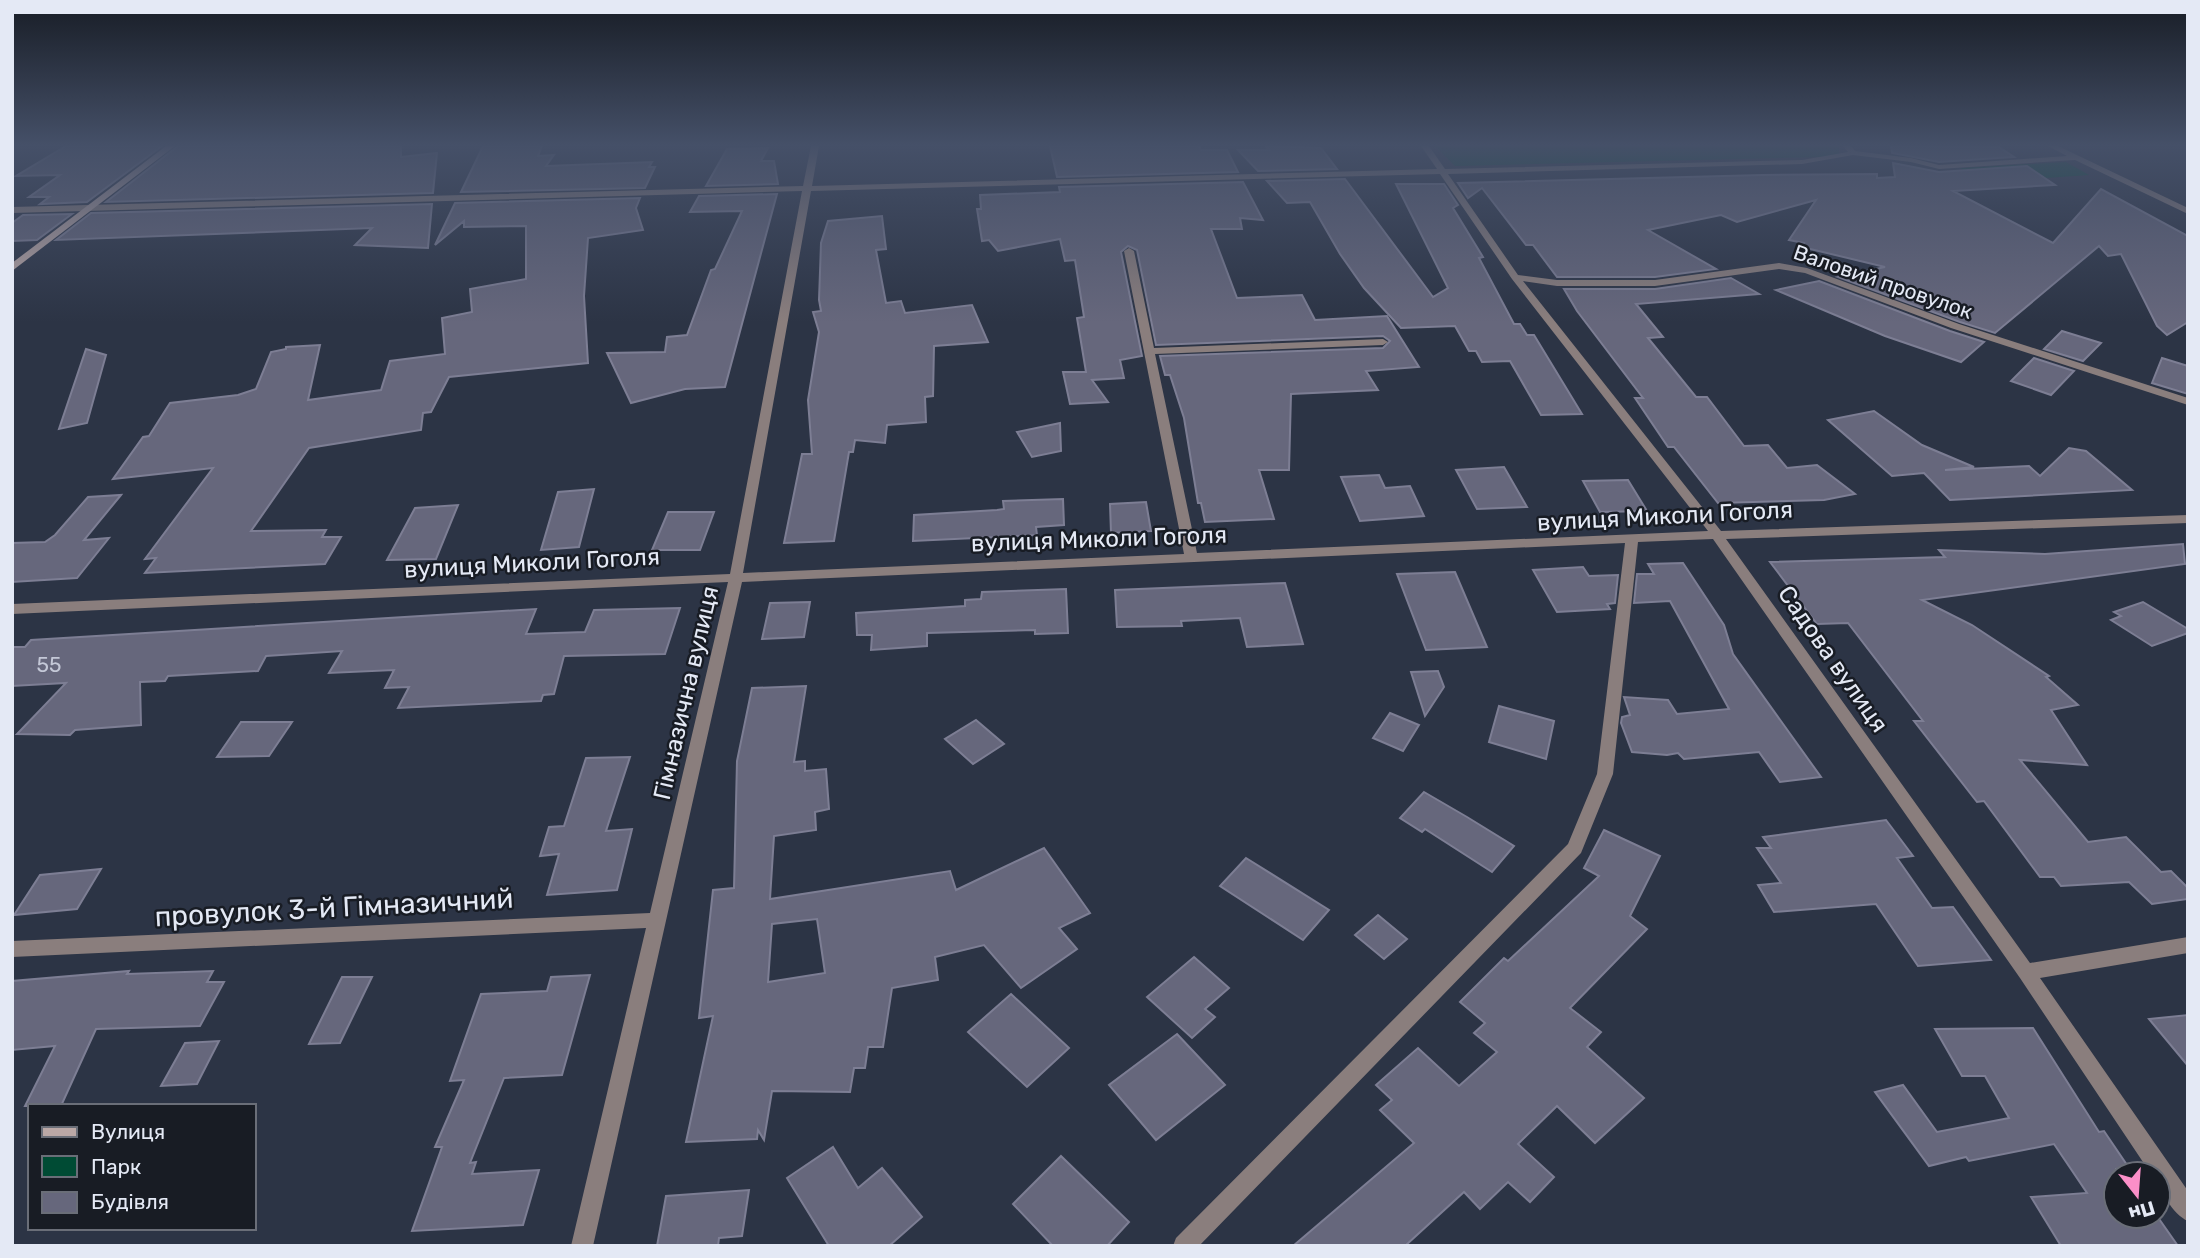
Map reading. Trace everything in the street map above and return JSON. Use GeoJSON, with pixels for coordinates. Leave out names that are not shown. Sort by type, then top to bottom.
{"type":"FeatureCollection","features":[{"type":"Feature","properties":{"kind":"main road"},"geometry":{"type":"LineString","coordinates":[[12,268],[96,205]]}},
{"type":"Feature","properties":{"kind":"street"},"geometry":{"type":"LineString","coordinates":[[12,210],[215,205]]}},
{"type":"Feature","properties":{"kind":"street","name":"Гімназична вулиця"},"geometry":{"type":"LineString","coordinates":[[582,1246],[736,577],[801,205]]}},
{"type":"Feature","properties":{"kind":"street","name":"Садова вулиця"},"geometry":{"type":"LineString","coordinates":[[1465,205],[1515,277],[1717,535],[2026,972],[2188,1210]]}},
{"type":"Feature","properties":{"kind":"street"},"geometry":{"type":"LineString","coordinates":[[1129,251],[1191,558]]}},
{"type":"Feature","properties":{"kind":"street","name":"Валовий провулок"},"geometry":{"type":"LineString","coordinates":[[1515,277],[1557,283],[1655,283],[1779,266],[1807,271],[1955,326],[2188,402]]}},
{"type":"Feature","properties":{"kind":"street"},"geometry":{"type":"LineString","coordinates":[[1149,351],[1383,342]]}},
{"type":"Feature","properties":{"kind":"street","name":"вулиця Миколи Гоголя"},"geometry":{"type":"LineString","coordinates":[[12,609],[1717,535],[2188,519]]}},
{"type":"Feature","properties":{"kind":"street"},"geometry":{"type":"LineString","coordinates":[[1184,1246],[1575,849],[1605,774],[1632,540]]}},
{"type":"Feature","properties":{"kind":"street","name":"провулок 3-й Гімназичний"},"geometry":{"type":"LineString","coordinates":[[12,949],[657,920]]}},
{"type":"Feature","properties":{"kind":"street"},"geometry":{"type":"LineString","coordinates":[[2026,972],[2188,944]]}},
{"type":"Feature","properties":{"kind":"building"},"geometry":{"type":"Polygon","coordinates":[[[432,205],[428,248],[355,245],[372,228],[56,240],[91,213],[432,205]]]}},
{"type":"Feature","properties":{"kind":"building"},"geometry":{"type":"Polygon","coordinates":[[[454,205],[637,205],[643,230],[588,238],[584,296],[588,363],[449,377],[431,412],[423,413],[421,430],[309,448],[251,531],[326,530],[322,537],[341,537],[325,564],[145,573],[156,558],[145,559],[213,468],[113,479],[143,437],[149,436],[170,403],[238,395],[256,389],[271,352],[286,347],[320,345],[308,400],[381,390],[390,361],[445,354],[442,318],[472,312],[470,289],[526,279],[526,226],[464,227],[464,221],[435,245],[454,205]]]}},
{"type":"Feature","properties":{"kind":"building"},"geometry":{"type":"Polygon","coordinates":[[[694,205],[774,205],[725,387],[685,389],[631,403],[607,353],[665,352],[667,337],[687,335],[711,270],[715,269],[742,211],[690,212],[694,205]]]}},
{"type":"Feature","properties":{"kind":"building"},"geometry":{"type":"Polygon","coordinates":[[[981,205],[1255,205],[1263,220],[1240,218],[1242,229],[1211,229],[1237,298],[1302,295],[1315,320],[1387,316],[1419,367],[1366,371],[1378,390],[1291,394],[1289,470],[1259,470],[1274,519],[1205,522],[1201,503],[1198,503],[1184,418],[1170,375],[1165,375],[1160,356],[1383,348],[1390,341],[1383,336],[1156,345],[1137,250],[1128,246],[1121,252],[1142,356],[1120,360],[1124,378],[1092,380],[1108,402],[1070,404],[1063,372],[1086,372],[1077,318],[1084,317],[1075,260],[1065,261],[1060,239],[998,251],[989,240],[982,241],[977,209],[981,209],[981,205]]]}},
{"type":"Feature","properties":{"kind":"building"},"geometry":{"type":"Polygon","coordinates":[[[1312,205],[1364,205],[1433,297],[1448,288],[1406,205],[1458,205],[1453,208],[1483,257],[1479,258],[1514,324],[1520,324],[1527,335],[1534,335],[1582,414],[1541,415],[1510,361],[1482,362],[1476,351],[1469,351],[1455,326],[1401,328],[1364,288],[1340,254],[1312,205]]]}},
{"type":"Feature","properties":{"kind":"building"},"geometry":{"type":"Polygon","coordinates":[[[1495,205],[1799,205],[1737,222],[1721,215],[1648,230],[1716,269],[1655,277],[1557,277],[1533,245],[1526,245],[1495,205]]]}},
{"type":"Feature","properties":{"kind":"building"},"geometry":{"type":"Polygon","coordinates":[[[1813,205],[1979,205],[2053,243],[2087,205],[2130,205],[2188,236],[2188,322],[2167,335],[2157,326],[2121,254],[2108,256],[2099,246],[1995,333],[1838,277],[1885,267],[1802,247],[1804,243],[1789,240],[1813,205]]]}},
{"type":"Feature","properties":{"kind":"building"},"geometry":{"type":"Polygon","coordinates":[[[72,214],[37,240],[12,241],[12,223],[23,215],[72,214]]]}},
{"type":"Feature","properties":{"kind":"building"},"geometry":{"type":"Polygon","coordinates":[[[882,216],[886,249],[876,250],[886,303],[901,301],[905,313],[972,305],[988,342],[934,346],[933,396],[925,397],[926,422],[887,425],[885,443],[855,440],[853,452],[849,452],[834,541],[784,543],[802,454],[812,454],[808,400],[819,332],[813,312],[821,311],[821,243],[828,221],[882,216]]]}},
{"type":"Feature","properties":{"kind":"building"},"geometry":{"type":"Polygon","coordinates":[[[1731,278],[1759,294],[1636,304],[1663,337],[1648,338],[1696,397],[1707,397],[1744,446],[1768,445],[1787,468],[1817,465],[1855,494],[1824,500],[1718,503],[1674,447],[1668,447],[1635,398],[1643,398],[1577,311],[1564,289],[1655,289],[1731,278]]]}},
{"type":"Feature","properties":{"kind":"building"},"geometry":{"type":"Polygon","coordinates":[[[1819,281],[1984,342],[1961,362],[1885,336],[1776,290],[1819,281]]]}},
{"type":"Feature","properties":{"kind":"building"},"geometry":{"type":"Polygon","coordinates":[[[2062,331],[2101,343],[2083,361],[2044,349],[2062,331]]]}},
{"type":"Feature","properties":{"kind":"building"},"geometry":{"type":"Polygon","coordinates":[[[86,349],[106,355],[87,423],[59,429],[86,349]]]}},
{"type":"Feature","properties":{"kind":"building"},"geometry":{"type":"Polygon","coordinates":[[[2034,358],[2074,371],[2051,395],[2011,381],[2034,358]]]}},
{"type":"Feature","properties":{"kind":"building"},"geometry":{"type":"Polygon","coordinates":[[[2162,358],[2188,366],[2188,394],[2152,383],[2162,358]]]}},
{"type":"Feature","properties":{"kind":"building"},"geometry":{"type":"Polygon","coordinates":[[[1874,411],[1922,445],[1974,467],[1945,470],[2029,466],[2040,476],[2069,448],[2086,451],[2132,490],[1950,500],[1924,473],[1892,476],[1828,420],[1874,411]]]}},
{"type":"Feature","properties":{"kind":"building"},"geometry":{"type":"Polygon","coordinates":[[[1060,423],[1061,451],[1032,457],[1017,432],[1060,423]]]}},
{"type":"Feature","properties":{"kind":"building"},"geometry":{"type":"Polygon","coordinates":[[[1504,467],[1527,507],[1477,509],[1456,470],[1504,467]]]}},
{"type":"Feature","properties":{"kind":"building"},"geometry":{"type":"Polygon","coordinates":[[[1379,475],[1385,488],[1410,486],[1424,516],[1360,521],[1341,477],[1379,475]]]}},
{"type":"Feature","properties":{"kind":"building"},"geometry":{"type":"Polygon","coordinates":[[[1628,480],[1647,511],[1600,512],[1583,481],[1628,480]]]}},
{"type":"Feature","properties":{"kind":"building"},"geometry":{"type":"Polygon","coordinates":[[[594,489],[579,547],[541,550],[558,492],[594,489]]]}},
{"type":"Feature","properties":{"kind":"building"},"geometry":{"type":"Polygon","coordinates":[[[121,495],[84,540],[109,538],[77,578],[12,582],[12,543],[45,542],[55,535],[88,497],[121,495]]]}},
{"type":"Feature","properties":{"kind":"building"},"geometry":{"type":"Polygon","coordinates":[[[1063,499],[1064,525],[1036,527],[1037,535],[913,541],[914,515],[1004,509],[1003,501],[1063,499]]]}},
{"type":"Feature","properties":{"kind":"building"},"geometry":{"type":"Polygon","coordinates":[[[1146,502],[1151,531],[1111,533],[1110,504],[1146,502]]]}},
{"type":"Feature","properties":{"kind":"building"},"geometry":{"type":"Polygon","coordinates":[[[458,505],[436,559],[387,560],[415,508],[458,505]]]}},
{"type":"Feature","properties":{"kind":"building"},"geometry":{"type":"Polygon","coordinates":[[[668,512],[714,512],[700,550],[652,550],[668,512]]]}},
{"type":"Feature","properties":{"kind":"building"},"geometry":{"type":"Polygon","coordinates":[[[2183,544],[2185,564],[1922,600],[1972,625],[2049,676],[2046,677],[2078,705],[2051,710],[2087,765],[2020,760],[2088,842],[2126,837],[2161,872],[2171,871],[2188,888],[2188,899],[2152,904],[2129,882],[2061,886],[2054,877],[2040,877],[1984,801],[1977,802],[1914,721],[1923,721],[1848,623],[1817,624],[1770,562],[1945,557],[1939,550],[2045,554],[2183,544]]]}},
{"type":"Feature","properties":{"kind":"building"},"geometry":{"type":"Polygon","coordinates":[[[1683,563],[1724,625],[1733,654],[1821,777],[1780,782],[1759,752],[1684,759],[1678,753],[1667,755],[1632,752],[1621,723],[1622,717],[1630,715],[1624,697],[1668,700],[1677,714],[1729,709],[1670,601],[1634,603],[1637,574],[1654,574],[1648,564],[1683,563]]]}},
{"type":"Feature","properties":{"kind":"building"},"geometry":{"type":"Polygon","coordinates":[[[1583,567],[1589,576],[1618,575],[1615,603],[1607,604],[1610,609],[1557,612],[1533,570],[1583,567]]]}},
{"type":"Feature","properties":{"kind":"building"},"geometry":{"type":"Polygon","coordinates":[[[1455,572],[1487,647],[1426,650],[1397,574],[1455,572]]]}},
{"type":"Feature","properties":{"kind":"building"},"geometry":{"type":"Polygon","coordinates":[[[1285,583],[1303,644],[1247,647],[1240,618],[1181,621],[1182,626],[1117,627],[1115,590],[1285,583]]]}},
{"type":"Feature","properties":{"kind":"building"},"geometry":{"type":"Polygon","coordinates":[[[1066,589],[1068,633],[1035,634],[1035,630],[927,633],[927,646],[871,650],[872,635],[857,635],[856,613],[965,606],[965,600],[981,599],[982,592],[1066,589]]]}},
{"type":"Feature","properties":{"kind":"building"},"geometry":{"type":"Polygon","coordinates":[[[810,602],[804,637],[762,639],[770,603],[810,602]]]}},
{"type":"Feature","properties":{"kind":"building"},"geometry":{"type":"Polygon","coordinates":[[[2143,602],[2188,629],[2188,633],[2152,646],[2111,620],[2121,616],[2114,612],[2143,602]]]}},
{"type":"Feature","properties":{"kind":"building"},"geometry":{"type":"Polygon","coordinates":[[[680,608],[665,654],[564,656],[554,694],[543,695],[541,701],[398,708],[409,687],[385,688],[394,670],[329,673],[342,651],[266,656],[258,671],[168,676],[165,681],[140,682],[141,725],[75,730],[70,735],[17,734],[66,683],[12,686],[12,647],[25,647],[31,640],[536,609],[526,634],[585,632],[594,610],[680,608]]]}},
{"type":"Feature","properties":{"kind":"building"},"geometry":{"type":"Polygon","coordinates":[[[1438,671],[1444,687],[1425,716],[1411,672],[1438,671]]]}},
{"type":"Feature","properties":{"kind":"building"},"geometry":{"type":"Polygon","coordinates":[[[806,686],[794,762],[805,761],[805,771],[826,769],[829,809],[815,812],[816,830],[774,836],[770,899],[950,871],[956,890],[1044,848],[1090,913],[1059,928],[1077,949],[1021,988],[984,945],[935,957],[938,980],[892,988],[883,1047],[868,1047],[865,1068],[854,1068],[850,1092],[772,1091],[764,1140],[758,1130],[757,1139],[686,1142],[713,1016],[699,1018],[713,890],[734,888],[737,761],[752,688],[806,686]],[[817,919],[772,924],[768,982],[825,973],[817,919]]]}},
{"type":"Feature","properties":{"kind":"building"},"geometry":{"type":"Polygon","coordinates":[[[1499,706],[1554,721],[1546,759],[1489,742],[1499,706]]]}},
{"type":"Feature","properties":{"kind":"building"},"geometry":{"type":"Polygon","coordinates":[[[1390,713],[1419,725],[1403,751],[1373,738],[1390,713]]]}},
{"type":"Feature","properties":{"kind":"building"},"geometry":{"type":"Polygon","coordinates":[[[976,720],[1004,744],[973,764],[945,739],[976,720]]]}},
{"type":"Feature","properties":{"kind":"building"},"geometry":{"type":"Polygon","coordinates":[[[241,722],[292,722],[269,756],[217,757],[241,722]]]}},
{"type":"Feature","properties":{"kind":"building"},"geometry":{"type":"Polygon","coordinates":[[[630,757],[606,831],[632,829],[617,890],[547,895],[559,854],[540,856],[549,827],[564,826],[586,758],[630,757]]]}},
{"type":"Feature","properties":{"kind":"building"},"geometry":{"type":"Polygon","coordinates":[[[1424,792],[1514,846],[1492,872],[1425,829],[1422,832],[1400,818],[1424,792]]]}},
{"type":"Feature","properties":{"kind":"building"},"geometry":{"type":"Polygon","coordinates":[[[1886,820],[1913,856],[1897,858],[1932,908],[1953,907],[1991,960],[1918,966],[1876,904],[1774,912],[1758,885],[1781,883],[1757,848],[1771,848],[1763,837],[1886,820]]]}},
{"type":"Feature","properties":{"kind":"building"},"geometry":{"type":"Polygon","coordinates":[[[1604,830],[1660,856],[1630,916],[1647,929],[1570,1008],[1601,1032],[1587,1047],[1644,1098],[1595,1143],[1557,1106],[1518,1144],[1554,1177],[1530,1202],[1508,1182],[1480,1209],[1464,1192],[1405,1246],[1293,1246],[1414,1143],[1380,1110],[1392,1100],[1376,1085],[1418,1048],[1459,1086],[1497,1052],[1474,1033],[1485,1023],[1460,1002],[1504,958],[1508,961],[1599,876],[1584,868],[1604,830]]]}},
{"type":"Feature","properties":{"kind":"building"},"geometry":{"type":"Polygon","coordinates":[[[1246,858],[1329,910],[1303,940],[1220,886],[1246,858]]]}},
{"type":"Feature","properties":{"kind":"building"},"geometry":{"type":"Polygon","coordinates":[[[101,869],[77,909],[14,915],[40,875],[101,869]]]}},
{"type":"Feature","properties":{"kind":"building"},"geometry":{"type":"Polygon","coordinates":[[[1378,915],[1407,939],[1384,959],[1355,935],[1378,915]]]}},
{"type":"Feature","properties":{"kind":"building"},"geometry":{"type":"Polygon","coordinates":[[[1194,957],[1229,988],[1205,1009],[1215,1017],[1192,1038],[1147,997],[1194,957]]]}},
{"type":"Feature","properties":{"kind":"building"},"geometry":{"type":"Polygon","coordinates":[[[129,971],[127,974],[213,971],[207,982],[224,982],[200,1026],[96,1029],[62,1104],[25,1106],[55,1046],[12,1050],[12,981],[129,971]]]}},
{"type":"Feature","properties":{"kind":"building"},"geometry":{"type":"Polygon","coordinates":[[[590,975],[562,1075],[504,1078],[470,1163],[476,1162],[472,1174],[539,1170],[523,1225],[412,1231],[442,1147],[435,1147],[464,1080],[450,1081],[481,994],[547,991],[551,977],[590,975]]]}},
{"type":"Feature","properties":{"kind":"building"},"geometry":{"type":"Polygon","coordinates":[[[342,977],[372,977],[340,1043],[309,1044],[342,977]]]}},
{"type":"Feature","properties":{"kind":"building"},"geometry":{"type":"Polygon","coordinates":[[[1011,994],[1069,1048],[1027,1087],[968,1032],[1011,994]]]}},
{"type":"Feature","properties":{"kind":"building"},"geometry":{"type":"Polygon","coordinates":[[[2188,1015],[2188,1066],[2149,1019],[2188,1015]]]}},
{"type":"Feature","properties":{"kind":"building"},"geometry":{"type":"Polygon","coordinates":[[[2033,1028],[2099,1132],[2104,1131],[2124,1160],[2102,1160],[2102,1230],[2167,1230],[2178,1246],[2061,1246],[2031,1197],[2087,1193],[2054,1144],[1969,1161],[1966,1157],[1929,1166],[1875,1092],[1903,1085],[1937,1132],[2009,1118],[1985,1076],[1962,1076],[1935,1029],[2033,1028]]]}},
{"type":"Feature","properties":{"kind":"building"},"geometry":{"type":"Polygon","coordinates":[[[1177,1034],[1225,1085],[1156,1140],[1109,1085],[1177,1034]]]}},
{"type":"Feature","properties":{"kind":"building"},"geometry":{"type":"Polygon","coordinates":[[[219,1041],[197,1084],[161,1086],[185,1043],[219,1041]]]}},
{"type":"Feature","properties":{"kind":"building"},"geometry":{"type":"Polygon","coordinates":[[[833,1147],[858,1188],[882,1168],[922,1217],[889,1246],[829,1246],[787,1178],[833,1147]]]}},
{"type":"Feature","properties":{"kind":"building"},"geometry":{"type":"Polygon","coordinates":[[[1061,1156],[1129,1222],[1107,1246],[1053,1246],[1013,1204],[1061,1156]]]}},
{"type":"Feature","properties":{"kind":"building"},"geometry":{"type":"Polygon","coordinates":[[[749,1190],[742,1236],[719,1238],[718,1246],[657,1246],[666,1196],[749,1190]]]}}]}
